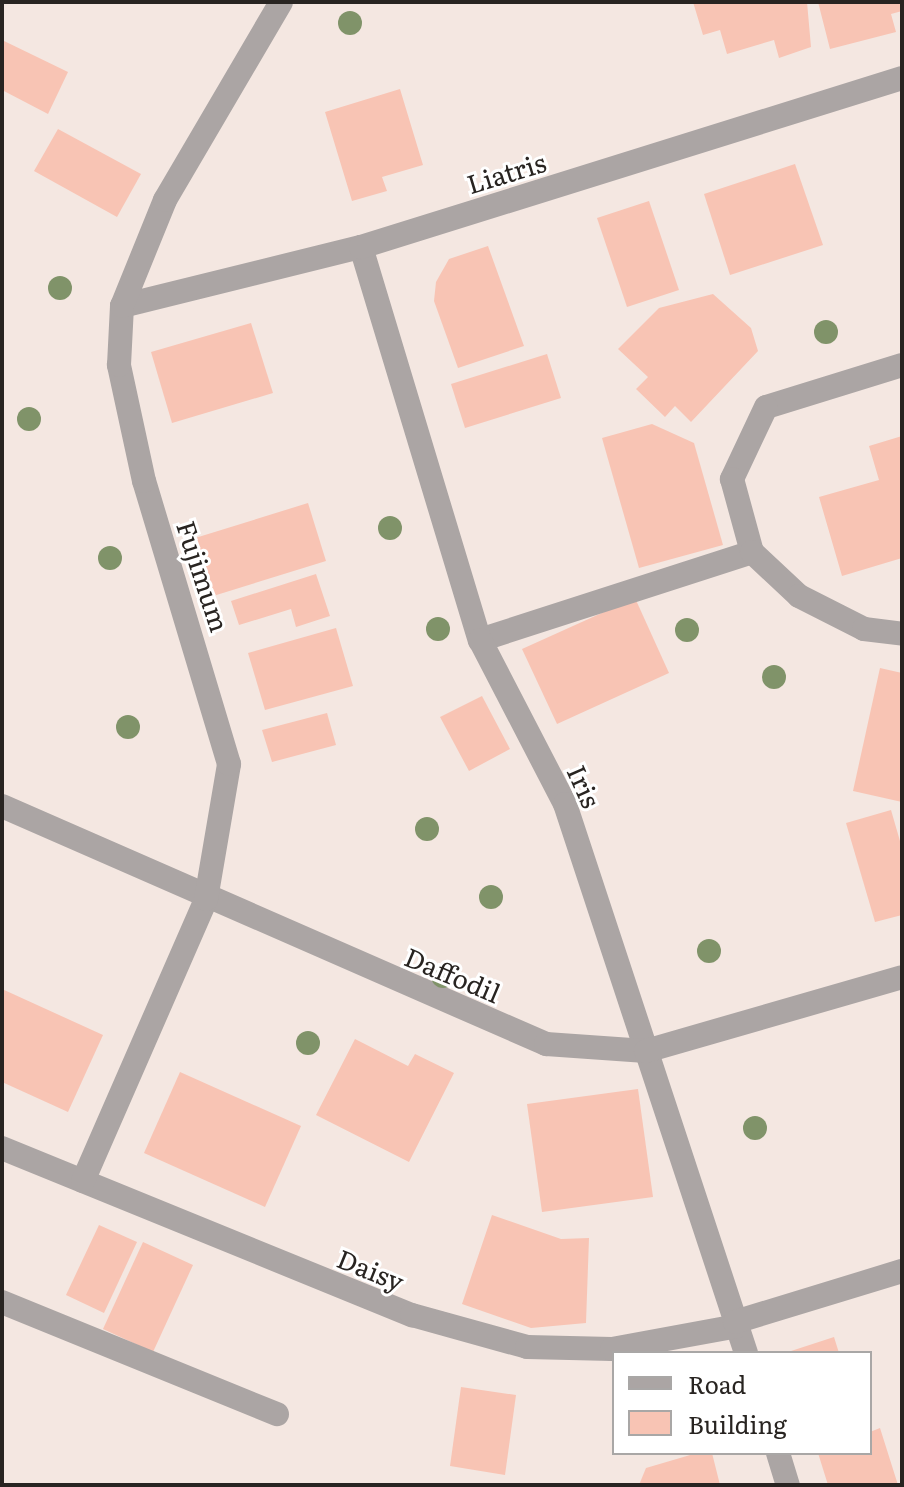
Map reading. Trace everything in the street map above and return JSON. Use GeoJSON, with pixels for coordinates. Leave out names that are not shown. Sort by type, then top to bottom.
{"type":"FeatureCollection","features":[{"type":"Feature","properties":{"kind":"street","name":"Fujimum"},"geometry":{"type":"LineString","coordinates":[[83,1181],[206,899],[229,764],[144,481],[119,365],[122,306],[165,200],[281,2]]}},
{"type":"Feature","properties":{"kind":"street","name":"Liatris"},"geometry":{"type":"LineString","coordinates":[[122,306],[361,247],[902,78]]}},
{"type":"Feature","properties":{"kind":"street","name":"Iris"},"geometry":{"type":"LineString","coordinates":[[361,247],[480,640],[565,804],[745,1351]]}},
{"type":"Feature","properties":{"kind":"street"},"geometry":{"type":"LineString","coordinates":[[902,365],[766,407],[732,479],[752,552],[799,596],[864,629],[902,634]]}},
{"type":"Feature","properties":{"kind":"street"},"geometry":{"type":"LineString","coordinates":[[480,640],[752,552]]}},
{"type":"Feature","properties":{"kind":"street","name":"Daffodil"},"geometry":{"type":"LineString","coordinates":[[2,806],[206,899],[546,1044],[646,1051],[902,977]]}},
{"type":"Feature","properties":{"kind":"street","name":"Daisy"},"geometry":{"type":"LineString","coordinates":[[2,1148],[412,1315],[527,1347],[612,1349],[736,1324],[902,1271]]}},
{"type":"Feature","properties":{"kind":"street"},"geometry":{"type":"LineString","coordinates":[[2,1302],[277,1414]]}},
{"type":"Feature","properties":{"kind":"street"},"geometry":{"type":"LineString","coordinates":[[779,1455],[788,1485]]}},
{"type":"Feature","properties":{"kind":"building"},"geometry":{"type":"Polygon","coordinates":[[[693,2],[807,2],[811,47],[779,58],[774,40],[727,54],[720,30],[703,35],[693,2]]]}},
{"type":"Feature","properties":{"kind":"building"},"geometry":{"type":"Polygon","coordinates":[[[818,2],[902,2],[902,11],[891,14],[896,32],[830,49],[818,2]]]}},
{"type":"Feature","properties":{"kind":"building"},"geometry":{"type":"Polygon","coordinates":[[[2,40],[68,72],[48,114],[2,90],[2,40]]]}},
{"type":"Feature","properties":{"kind":"building"},"geometry":{"type":"Polygon","coordinates":[[[400,89],[423,165],[382,177],[387,191],[352,201],[325,112],[400,89]]]}},
{"type":"Feature","properties":{"kind":"building"},"geometry":{"type":"Polygon","coordinates":[[[58,129],[141,174],[117,217],[34,171],[58,129]]]}},
{"type":"Feature","properties":{"kind":"building"},"geometry":{"type":"Polygon","coordinates":[[[795,164],[823,245],[730,275],[704,194],[795,164]]]}},
{"type":"Feature","properties":{"kind":"building"},"geometry":{"type":"Polygon","coordinates":[[[649,201],[679,290],[627,307],[597,218],[649,201]]]}},
{"type":"Feature","properties":{"kind":"building"},"geometry":{"type":"Polygon","coordinates":[[[488,246],[524,346],[458,368],[434,301],[436,282],[449,259],[488,246]]]}},
{"type":"Feature","properties":{"kind":"building"},"geometry":{"type":"Polygon","coordinates":[[[713,294],[751,328],[758,351],[691,422],[675,406],[665,417],[636,389],[648,377],[618,349],[659,308],[713,294]]]}},
{"type":"Feature","properties":{"kind":"building"},"geometry":{"type":"Polygon","coordinates":[[[251,323],[273,393],[172,423],[151,352],[251,323]]]}},
{"type":"Feature","properties":{"kind":"building"},"geometry":{"type":"Polygon","coordinates":[[[547,354],[561,398],[465,428],[451,384],[547,354]]]}},
{"type":"Feature","properties":{"kind":"building"},"geometry":{"type":"Polygon","coordinates":[[[652,424],[694,443],[723,545],[639,568],[602,438],[652,424]]]}},
{"type":"Feature","properties":{"kind":"building"},"geometry":{"type":"Polygon","coordinates":[[[902,436],[902,558],[842,576],[819,497],[879,480],[869,446],[902,436]]]}},
{"type":"Feature","properties":{"kind":"building"},"geometry":{"type":"Polygon","coordinates":[[[308,503],[326,561],[210,597],[192,539],[308,503]]]}},
{"type":"Feature","properties":{"kind":"building"},"geometry":{"type":"Polygon","coordinates":[[[316,574],[330,616],[296,627],[291,609],[239,625],[231,601],[316,574]]]}},
{"type":"Feature","properties":{"kind":"building"},"geometry":{"type":"Polygon","coordinates":[[[635,598],[669,673],[557,724],[522,649],[635,598]]]}},
{"type":"Feature","properties":{"kind":"building"},"geometry":{"type":"Polygon","coordinates":[[[336,628],[353,686],[265,710],[248,653],[336,628]]]}},
{"type":"Feature","properties":{"kind":"building"},"geometry":{"type":"Polygon","coordinates":[[[880,668],[902,673],[902,802],[853,791],[880,668]]]}},
{"type":"Feature","properties":{"kind":"building"},"geometry":{"type":"Polygon","coordinates":[[[482,696],[510,749],[469,771],[440,717],[482,696]]]}},
{"type":"Feature","properties":{"kind":"building"},"geometry":{"type":"Polygon","coordinates":[[[327,713],[336,745],[272,762],[262,730],[327,713]]]}},
{"type":"Feature","properties":{"kind":"building"},"geometry":{"type":"Polygon","coordinates":[[[891,810],[902,848],[902,915],[875,922],[846,823],[891,810]]]}},
{"type":"Feature","properties":{"kind":"building"},"geometry":{"type":"Polygon","coordinates":[[[2,989],[103,1035],[68,1112],[2,1082],[2,989]]]}},
{"type":"Feature","properties":{"kind":"building"},"geometry":{"type":"Polygon","coordinates":[[[355,1039],[408,1066],[415,1054],[454,1073],[409,1162],[316,1115],[355,1039]]]}},
{"type":"Feature","properties":{"kind":"building"},"geometry":{"type":"Polygon","coordinates":[[[180,1072],[301,1126],[265,1207],[144,1153],[180,1072]]]}},
{"type":"Feature","properties":{"kind":"building"},"geometry":{"type":"Polygon","coordinates":[[[638,1089],[653,1197],[542,1212],[527,1104],[638,1089]]]}},
{"type":"Feature","properties":{"kind":"building"},"geometry":{"type":"Polygon","coordinates":[[[492,1215],[561,1239],[589,1238],[586,1323],[531,1328],[462,1304],[492,1215]]]}},
{"type":"Feature","properties":{"kind":"building"},"geometry":{"type":"Polygon","coordinates":[[[99,1225],[137,1242],[104,1313],[66,1295],[99,1225]]]}},
{"type":"Feature","properties":{"kind":"building"},"geometry":{"type":"Polygon","coordinates":[[[143,1242],[193,1265],[153,1352],[103,1329],[143,1242]]]}},
{"type":"Feature","properties":{"kind":"building"},"geometry":{"type":"Polygon","coordinates":[[[834,1337],[838,1351],[791,1351],[834,1337]]]}},
{"type":"Feature","properties":{"kind":"building"},"geometry":{"type":"Polygon","coordinates":[[[461,1387],[516,1395],[505,1475],[450,1466],[461,1387]]]}},
{"type":"Feature","properties":{"kind":"building"},"geometry":{"type":"Polygon","coordinates":[[[880,1428],[898,1485],[828,1485],[819,1455],[872,1455],[872,1431],[880,1428]]]}},
{"type":"Feature","properties":{"kind":"building"},"geometry":{"type":"Polygon","coordinates":[[[690,1455],[712,1455],[720,1485],[639,1485],[646,1468],[690,1455]]]}}]}
